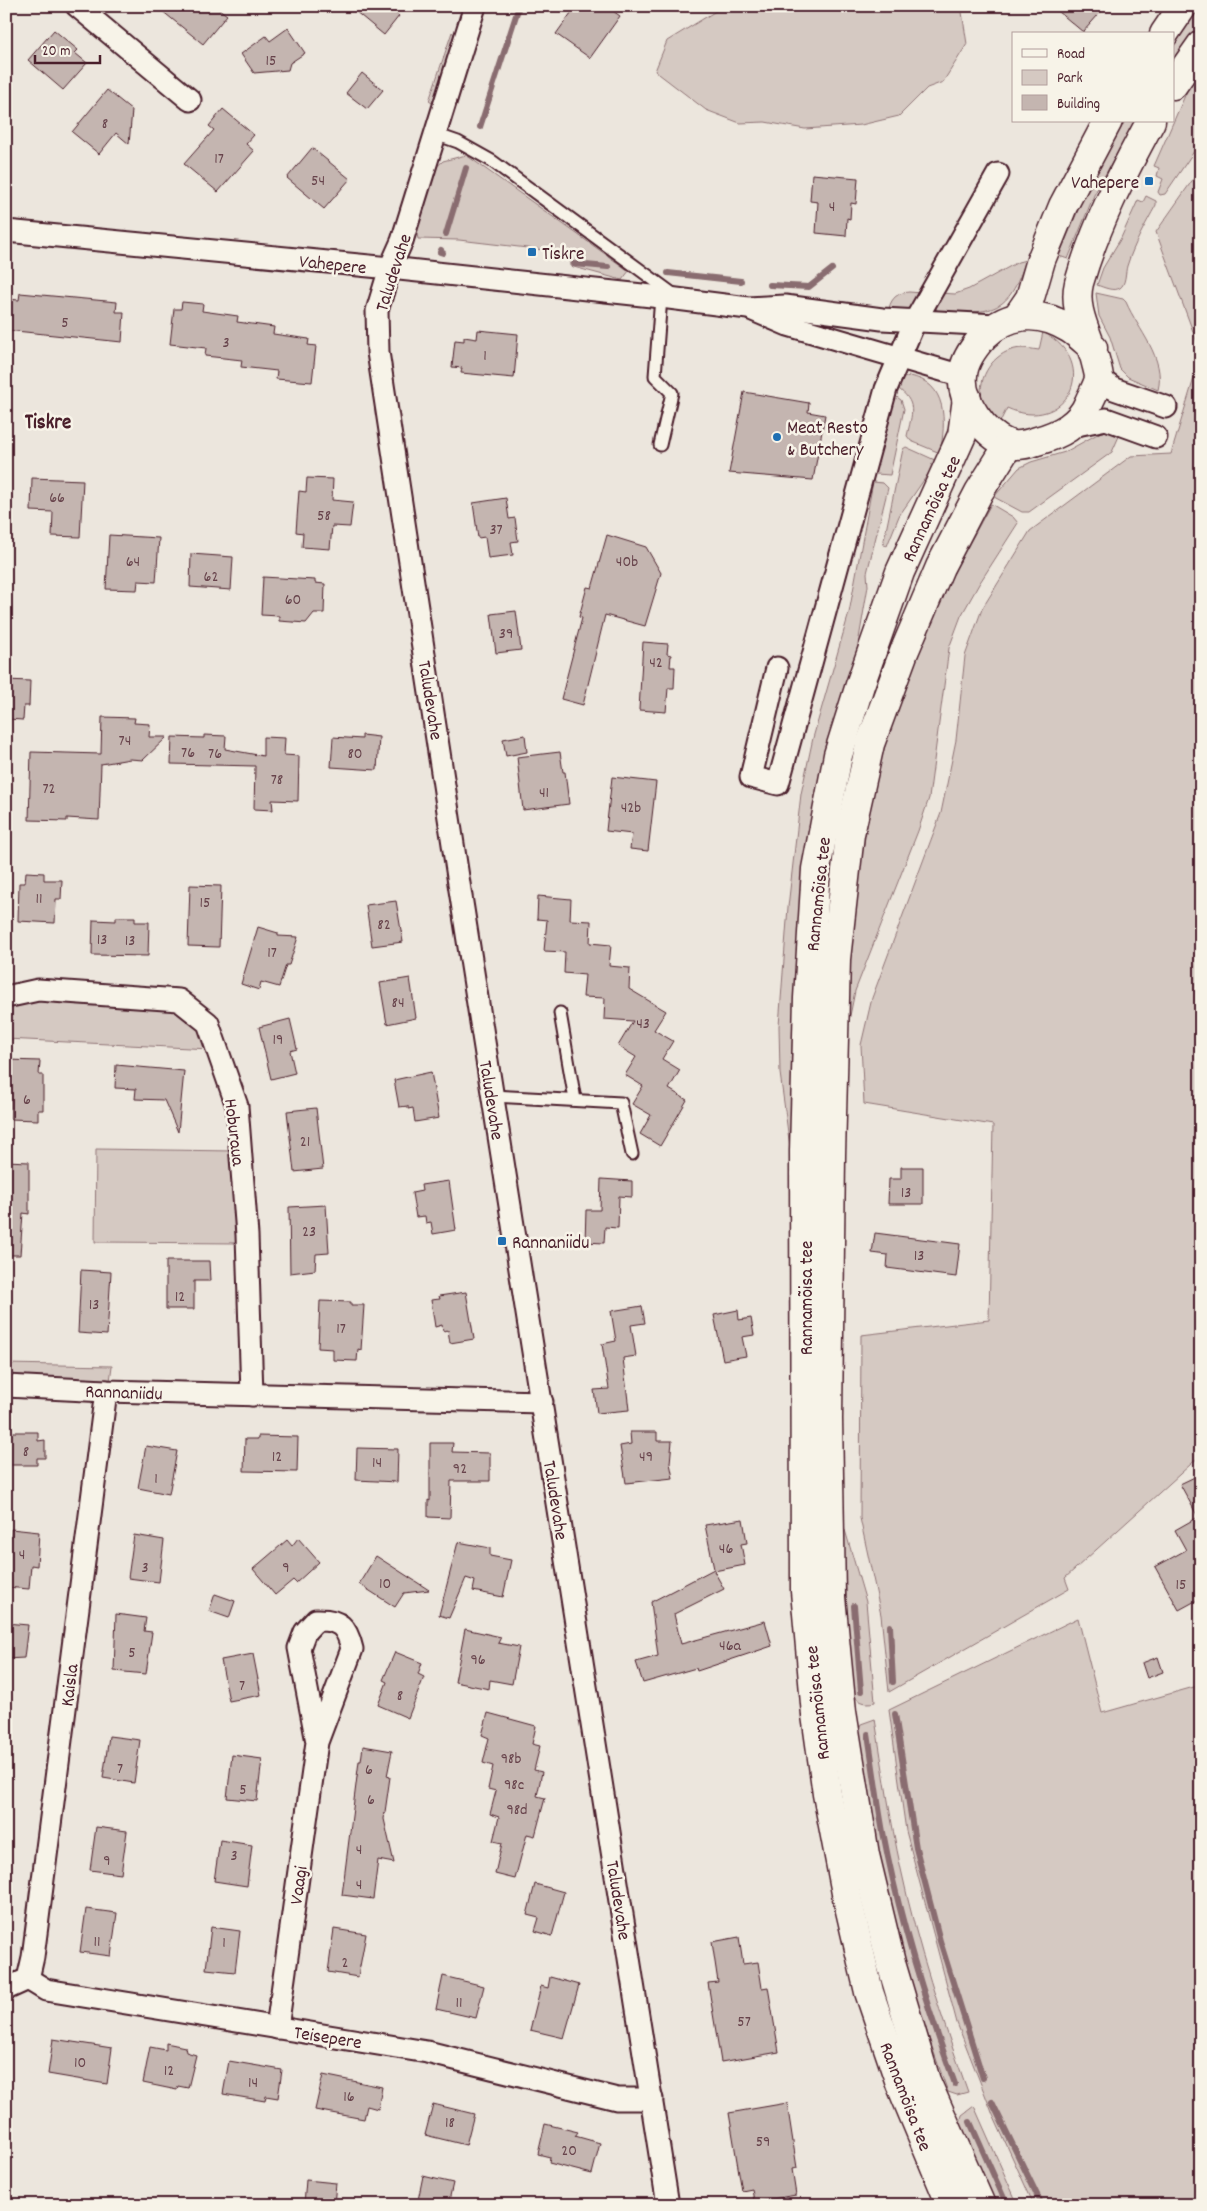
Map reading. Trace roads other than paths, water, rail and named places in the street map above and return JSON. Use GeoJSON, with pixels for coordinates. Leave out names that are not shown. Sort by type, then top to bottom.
{"type":"FeatureCollection","features":[{"type":"Feature","properties":{"kind":"street"},"geometry":{"type":"LineString","coordinates":[[77,6],[190,100]]}},
{"type":"Feature","properties":{"kind":"street","name":"Taludevahe"},"geometry":{"type":"LineString","coordinates":[[475,6],[402,241],[390,268],[377,311],[378,352],[492,1096],[668,2205]]}},
{"type":"Feature","properties":{"kind":"street"},"geometry":{"type":"LineString","coordinates":[[1165,32],[1183,6]]}},
{"type":"Feature","properties":{"kind":"street"},"geometry":{"type":"LineString","coordinates":[[1174,84],[1201,45]]}},
{"type":"Feature","properties":{"kind":"street"},"geometry":{"type":"LineString","coordinates":[[1107,122],[1063,206],[1042,260],[1030,298],[969,354],[965,387],[975,416],[989,434],[1009,444],[1025,445],[1051,438],[1072,426],[1106,419],[1156,437]]}},
{"type":"Feature","properties":{"kind":"street"},"geometry":{"type":"LineString","coordinates":[[1072,426],[1087,409],[1099,378],[1093,348],[1077,303],[1079,285],[1102,221],[1151,122]]}},
{"type":"Feature","properties":{"kind":"street"},"geometry":{"type":"LineString","coordinates":[[777,668],[751,777],[778,784],[886,389],[914,321],[998,174]]}},
{"type":"Feature","properties":{"kind":"street","name":"Vahepere"},"geometry":{"type":"LineString","coordinates":[[6,231],[390,268],[748,308],[785,306],[914,321],[1006,321]]}},
{"type":"Feature","properties":{"kind":"street","name":"Vahepere"},"geometry":{"type":"LineString","coordinates":[[748,308],[788,325],[899,358],[965,387]]}},
{"type":"Feature","properties":{"kind":"street"},"geometry":{"type":"LineString","coordinates":[[1006,321],[1039,316],[1056,321],[1071,329],[1093,348]]}},
{"type":"Feature","properties":{"kind":"street"},"geometry":{"type":"LineString","coordinates":[[1099,378],[1114,389],[1166,408]]}},
{"type":"Feature","properties":{"kind":"street","name":"Rannamõisa tee"},"geometry":{"type":"LineString","coordinates":[[951,2205],[900,2083],[869,1992],[846,1893],[827,1794],[816,1715],[806,1591],[804,1151],[808,998],[816,869],[838,755],[860,685],[900,572],[962,435],[965,387]]}},
{"type":"Feature","properties":{"kind":"street","name":"Rannamõisa tee"},"geometry":{"type":"LineString","coordinates":[[980,2205],[926,2081],[891,1964],[865,1855],[842,1712],[831,1597],[829,1526],[828,1419],[831,1155],[836,959],[850,834],[870,744],[904,652],[940,567],[979,492],[1009,444]]}},
{"type":"Feature","properties":{"kind":"street","name":"Hoburaua"},"geometry":{"type":"LineString","coordinates":[[6,997],[38,990],[179,1000],[208,1023],[236,1106],[247,1234],[252,1395]]}},
{"type":"Feature","properties":{"kind":"street","name":"Rannaniidu"},"geometry":{"type":"LineString","coordinates":[[6,1386],[106,1391],[542,1402]]}},
{"type":"Feature","properties":{"kind":"street","name":"Kaisla"},"geometry":{"type":"LineString","coordinates":[[28,1979],[33,1957],[106,1391]]}},
{"type":"Feature","properties":{"kind":"street","name":"Vaagi"},"geometry":{"type":"LineString","coordinates":[[277,2028],[317,1742],[352,1649],[348,1634],[338,1624],[328,1620],[316,1620],[304,1632],[299,1648],[317,1742]]}},
{"type":"Feature","properties":{"kind":"street"},"geometry":{"type":"LineString","coordinates":[[6,1989],[28,1979]]}},
{"type":"Feature","properties":{"kind":"street","name":"Teisepere"},"geometry":{"type":"LineString","coordinates":[[28,1979],[46,1990],[427,2052],[617,2099],[652,2098]]}},
{"type":"Feature","properties":{"kind":"lane"},"geometry":{"type":"LineString","coordinates":[[435,134],[458,142],[492,161],[670,298],[655,376],[672,393],[660,445]]}},
{"type":"Feature","properties":{"kind":"lane"},"geometry":{"type":"LineString","coordinates":[[560,1013],[575,1100]]}},
{"type":"Feature","properties":{"kind":"lane"},"geometry":{"type":"LineString","coordinates":[[492,1096],[621,1103],[632,1154]]}},
{"type":"Feature","properties":{"kind":"waterway"},"geometry":{"type":"LineString","coordinates":[[480,127],[519,6]]}},
{"type":"Feature","properties":{"kind":"waterway"},"geometry":{"type":"LineString","coordinates":[[446,234],[466,168]]}},
{"type":"Feature","properties":{"kind":"waterway"},"geometry":{"type":"LineString","coordinates":[[441,250],[440,252],[443,253]]}},
{"type":"Feature","properties":{"kind":"waterway"},"geometry":{"type":"LineString","coordinates":[[574,264],[608,267]]}},
{"type":"Feature","properties":{"kind":"waterway"},"geometry":{"type":"LineString","coordinates":[[770,285],[809,287],[832,269]]}},
{"type":"Feature","properties":{"kind":"waterway"},"geometry":{"type":"LineString","coordinates":[[668,273],[741,281]]}},
{"type":"Feature","properties":{"kind":"waterway"},"geometry":{"type":"LineString","coordinates":[[854,1606],[861,1691]]}},
{"type":"Feature","properties":{"kind":"waterway"},"geometry":{"type":"LineString","coordinates":[[890,1626],[893,1682]]}},
{"type":"Feature","properties":{"kind":"waterway"},"geometry":{"type":"LineString","coordinates":[[895,1714],[916,1848],[940,1941],[983,2078]]}},
{"type":"Feature","properties":{"kind":"waterway"},"geometry":{"type":"LineString","coordinates":[[868,1734],[889,1864],[923,1991],[955,2084]]}},
{"type":"Feature","properties":{"kind":"waterway"},"geometry":{"type":"LineString","coordinates":[[992,2102],[1042,2205]]}},
{"type":"Feature","properties":{"kind":"waterway"},"geometry":{"type":"LineString","coordinates":[[970,2122],[1007,2205]]}},
{"type":"Feature","properties":{"kind":"place","name":"Vahepere"},"geometry":{"type":"Point","coordinates":[1149,181]}},
{"type":"Feature","properties":{"kind":"place","name":"Tiskre"},"geometry":{"type":"Point","coordinates":[532,252]}},
{"type":"Feature","properties":{"kind":"place","name":"Meat Resto & Butchery"},"geometry":{"type":"Point","coordinates":[777,437]}},
{"type":"Feature","properties":{"kind":"place","name":"Rannaniidu"},"geometry":{"type":"Point","coordinates":[502,1241]}},
{"type":"Feature","properties":{"kind":"district","name":"Tiskre"},"geometry":{"type":"Point","coordinates":[48,421]}}]}
